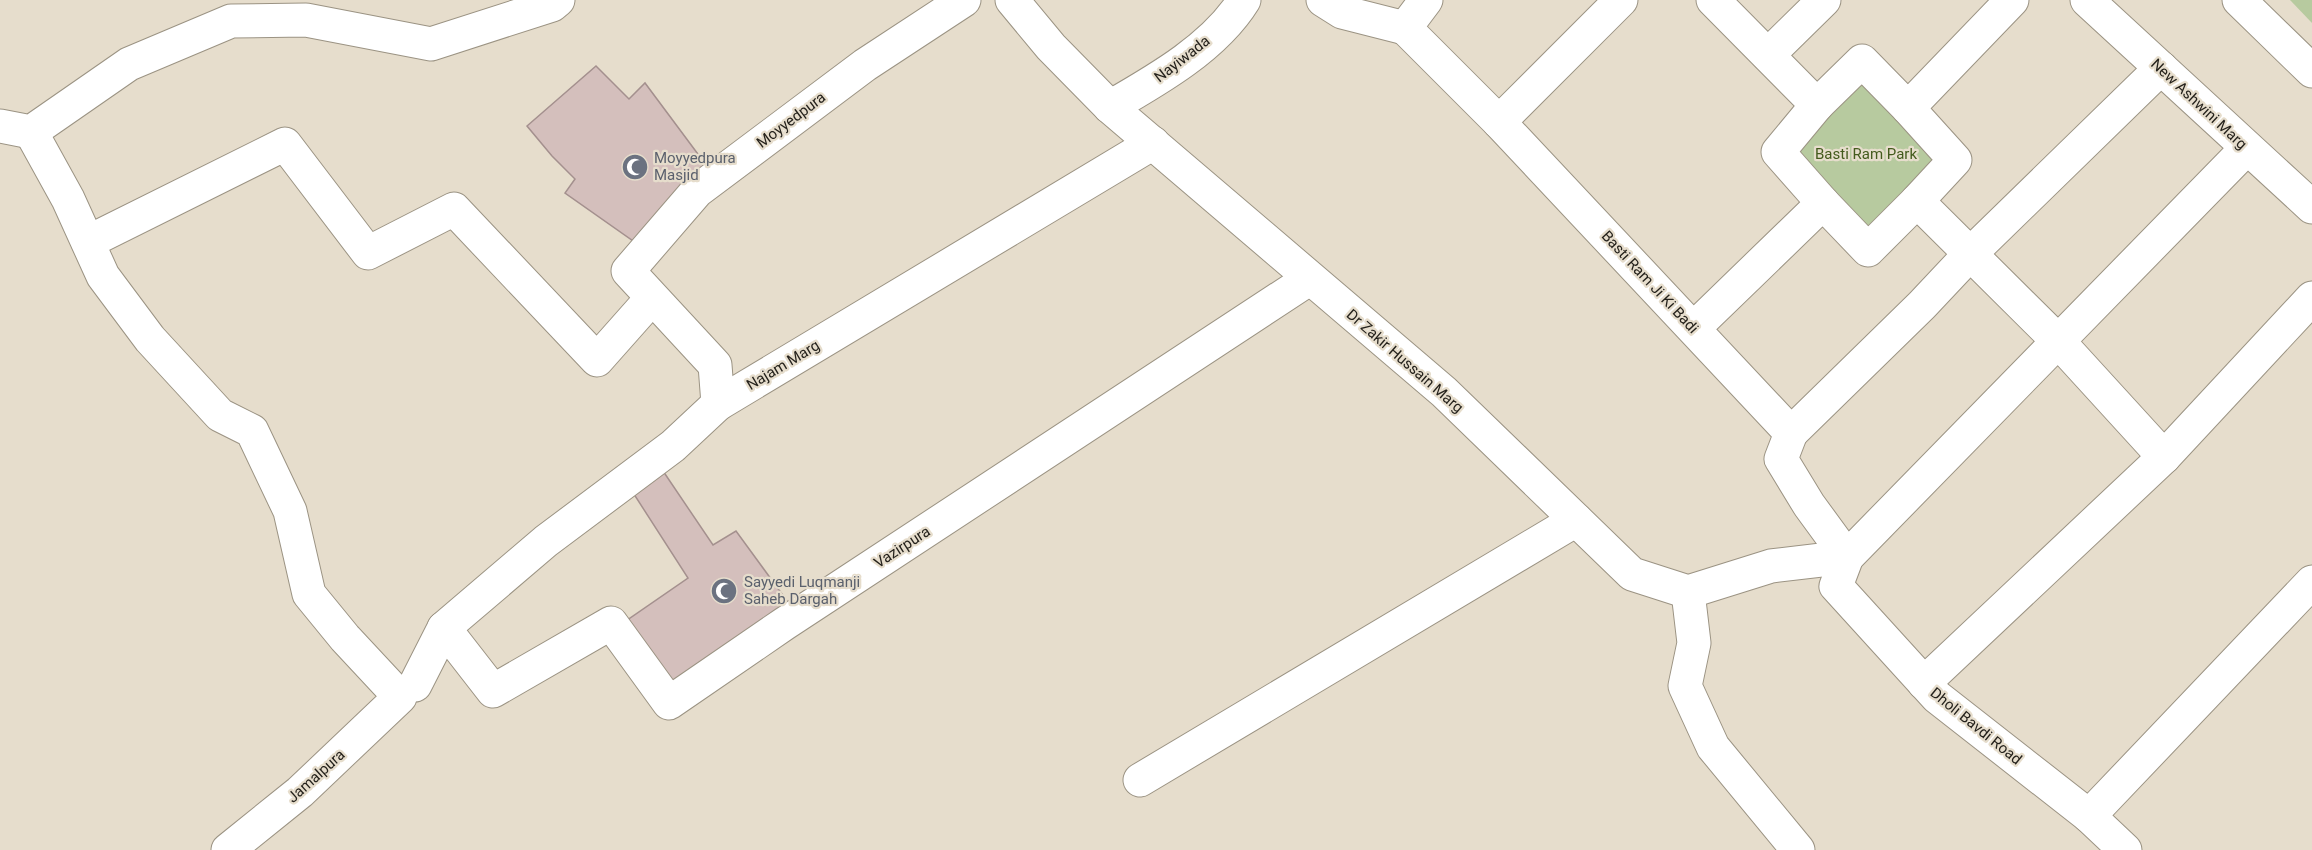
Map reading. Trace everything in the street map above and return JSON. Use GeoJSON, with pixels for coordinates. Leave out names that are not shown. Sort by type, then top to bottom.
{"type":"FeatureCollection","features":[{"type":"Feature","properties":{"kind":"street"},"geometry":{"type":"LineString","coordinates":[[407,691],[345,638],[309,594],[290,511],[252,431],[220,415],[150,339],[103,276],[68,199],[15,129],[129,64],[231,21],[314,10],[431,44],[552,5],[558,0]]}},
{"type":"Feature","properties":{"kind":"street","name":"Moyyedpura"},"geometry":{"type":"LineString","coordinates":[[718,404],[715,365],[628,271],[697,191],[865,65],[964,0]]}},
{"type":"Feature","properties":{"kind":"street","name":"Dr Zakir Hussain Marg"},"geometry":{"type":"LineString","coordinates":[[1012,0],[1051,47],[1110,107],[1444,392],[1632,574],[1688,592]]}},
{"type":"Feature","properties":{"kind":"street","name":"Nayiwada"},"geometry":{"type":"LineString","coordinates":[[1110,107],[1170,72],[1232,19],[1244,0]]}},
{"type":"Feature","properties":{"kind":"street"},"geometry":{"type":"LineString","coordinates":[[1323,0],[1342,12],[1405,28],[1426,0]]}},
{"type":"Feature","properties":{"kind":"street"},"geometry":{"type":"LineString","coordinates":[[1499,122],[1621,0]]}},
{"type":"Feature","properties":{"kind":"street"},"geometry":{"type":"LineString","coordinates":[[1713,0],[1817,105]]}},
{"type":"Feature","properties":{"kind":"street"},"geometry":{"type":"LineString","coordinates":[[1768,55],[1824,0]]}},
{"type":"Feature","properties":{"kind":"street"},"geometry":{"type":"LineString","coordinates":[[1908,108],[2012,0]]}},
{"type":"Feature","properties":{"kind":"street","name":"New Ashwini Marg"},"geometry":{"type":"LineString","coordinates":[[2087,0],[2312,207]]}},
{"type":"Feature","properties":{"kind":"street"},"geometry":{"type":"LineString","coordinates":[[2239,0],[2312,71]]}},
{"type":"Feature","properties":{"kind":"street","name":"Basti Ram Ji Ki Badi"},"geometry":{"type":"LineString","coordinates":[[1405,28],[1499,122],[1791,433]]}},
{"type":"Feature","properties":{"kind":"street"},"geometry":{"type":"LineString","coordinates":[[1862,61],[1955,160],[1868,250],[1778,152],[1817,105],[1862,61]]}},
{"type":"Feature","properties":{"kind":"street"},"geometry":{"type":"LineString","coordinates":[[1847,557],[1809,505],[1781,459],[1791,433],[2161,68]]}},
{"type":"Feature","properties":{"kind":"street","name":"Najam Marg"},"geometry":{"type":"LineString","coordinates":[[444,628],[546,541],[673,446],[718,404],[1153,143]]}},
{"type":"Feature","properties":{"kind":"street"},"geometry":{"type":"LineString","coordinates":[[88,242],[285,144],[368,253],[454,209],[597,360],[652,298]]}},
{"type":"Feature","properties":{"kind":"street"},"geometry":{"type":"LineString","coordinates":[[1798,850],[1713,747],[1685,686],[1694,643],[1688,592],[1771,566],[1847,557],[2247,148]]}},
{"type":"Feature","properties":{"kind":"street"},"geometry":{"type":"LineString","coordinates":[[1917,201],[2059,342],[2164,457]]}},
{"type":"Feature","properties":{"kind":"street"},"geometry":{"type":"LineString","coordinates":[[1694,328],[1823,203]]}},
{"type":"Feature","properties":{"kind":"street","name":"Vazirpura"},"geometry":{"type":"LineString","coordinates":[[444,628],[493,691],[611,623],[669,703],[784,624],[1309,279]]}},
{"type":"Feature","properties":{"kind":"street"},"geometry":{"type":"LineString","coordinates":[[1924,683],[2164,457],[2312,298]]}},
{"type":"Feature","properties":{"kind":"street"},"geometry":{"type":"LineString","coordinates":[[1140,780],[1576,520]]}},
{"type":"Feature","properties":{"kind":"street","name":"Dholi Bavdi Road"},"geometry":{"type":"LineString","coordinates":[[1847,557],[1836,586],[1937,697],[2089,816],[2126,850]]}},
{"type":"Feature","properties":{"kind":"street"},"geometry":{"type":"LineString","coordinates":[[2089,816],[2312,582]]}},
{"type":"Feature","properties":{"kind":"street","name":"Jamalpura"},"geometry":{"type":"LineString","coordinates":[[228,850],[300,792],[407,691],[444,628]]}},
{"type":"Feature","properties":{"kind":"green space"},"geometry":{"type":"Polygon","coordinates":[[[2290,0],[2312,0],[2312,23],[2290,0]]]}},
{"type":"Feature","properties":{"kind":"green space","name":"Basti Ram Park"},"geometry":{"type":"Polygon","coordinates":[[[1862,75],[1942,156],[1870,234],[1791,153],[1862,75]]]}},
{"type":"Feature","properties":{"kind":"building","name":"Moyyedpura Masjid"},"geometry":{"type":"Polygon","coordinates":[[[596,66],[629,99],[645,83],[715,177],[646,250],[565,193],[575,179],[527,126],[596,66]]]}},
{"type":"Feature","properties":{"kind":"building","name":"Sayyedi Luqmanji Saheb Dargah"},"geometry":{"type":"Polygon","coordinates":[[[661,468],[713,545],[736,531],[790,605],[670,689],[623,623],[688,578],[630,488],[661,468]]]}},
{"type":"Feature","properties":{"kind":"place","name":"Moyyedpura Masjid"},"geometry":{"type":"Point","coordinates":[635,167]}},
{"type":"Feature","properties":{"kind":"place","name":"Sayyedi Luqmanji Saheb Dargah"},"geometry":{"type":"Point","coordinates":[724,591]}}]}
